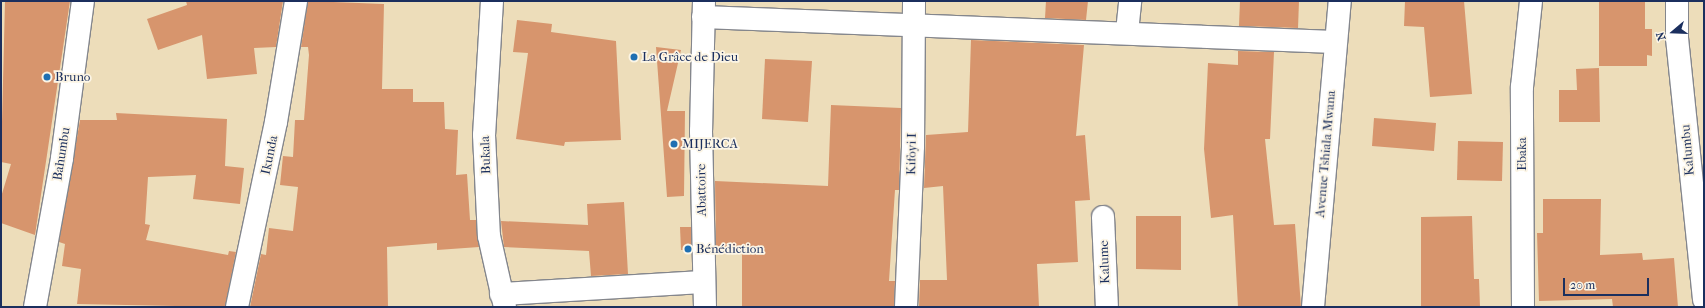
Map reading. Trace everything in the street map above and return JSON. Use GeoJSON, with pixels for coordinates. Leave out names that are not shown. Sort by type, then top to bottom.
{"type":"FeatureCollection","features":[{"type":"Feature","properties":{"kind":"street","name":"Bahumbu"},"geometry":{"type":"LineString","coordinates":[[36,307],[62,158],[83,1]]}},
{"type":"Feature","properties":{"kind":"street","name":"Ikunda"},"geometry":{"type":"LineString","coordinates":[[237,307],[276,122],[296,1]]}},
{"type":"Feature","properties":{"kind":"street","name":"Bukala"},"geometry":{"type":"LineString","coordinates":[[492,1],[484,135],[489,236],[503,300]]}},
{"type":"Feature","properties":{"kind":"street","name":"Kifoyi I"},"geometry":{"type":"LineString","coordinates":[[906,307],[913,146],[912,24],[914,1]]}},
{"type":"Feature","properties":{"kind":"street"},"geometry":{"type":"LineString","coordinates":[[1127,32],[1130,1]]}},
{"type":"Feature","properties":{"kind":"street","name":"Avenue Tshiala Mwana"},"geometry":{"type":"LineString","coordinates":[[1313,307],[1335,42],[1340,1]]}},
{"type":"Feature","properties":{"kind":"street","name":"Ebaka"},"geometry":{"type":"LineString","coordinates":[[1523,307],[1522,87],[1531,1]]}},
{"type":"Feature","properties":{"kind":"street","name":"Kalumbu"},"geometry":{"type":"LineString","coordinates":[[1677,1],[1677,38],[1704,300]]}},
{"type":"Feature","properties":{"kind":"street"},"geometry":{"type":"LineString","coordinates":[[703,9],[912,24],[1335,42]]}},
{"type":"Feature","properties":{"kind":"street","name":"Abattoire"},"geometry":{"type":"LineString","coordinates":[[703,9],[705,307]]}},
{"type":"Feature","properties":{"kind":"street","name":"Kalume"},"geometry":{"type":"LineString","coordinates":[[1103,217],[1107,307]]}},
{"type":"Feature","properties":{"kind":"street"},"geometry":{"type":"LineString","coordinates":[[503,300],[704,282]]}},
{"type":"Feature","properties":{"kind":"building"},"geometry":{"type":"Polygon","coordinates":[[[5,1],[70,1],[35,235],[1,223],[1,197],[11,164],[1,162],[5,1]]]}},
{"type":"Feature","properties":{"kind":"building"},"geometry":{"type":"Polygon","coordinates":[[[186,1],[283,1],[276,47],[254,48],[257,74],[207,79],[202,35],[158,50],[147,19],[187,5],[186,1]]]}},
{"type":"Feature","properties":{"kind":"building"},"geometry":{"type":"Polygon","coordinates":[[[308,1],[384,4],[382,89],[413,89],[413,102],[444,102],[445,129],[458,130],[456,175],[467,174],[470,220],[476,220],[479,247],[437,250],[437,243],[387,247],[388,307],[250,307],[261,254],[266,255],[269,228],[293,231],[298,187],[280,185],[283,156],[293,157],[295,120],[304,120],[309,55],[308,47],[301,47],[308,1]]]}},
{"type":"Feature","properties":{"kind":"building"},"geometry":{"type":"Polygon","coordinates":[[[1046,1],[1088,1],[1086,20],[1045,18],[1046,1]]]}},
{"type":"Feature","properties":{"kind":"building"},"geometry":{"type":"Polygon","coordinates":[[[1240,1],[1299,1],[1298,28],[1239,26],[1240,1]]]}},
{"type":"Feature","properties":{"kind":"building"},"geometry":{"type":"Polygon","coordinates":[[[1405,1],[1464,1],[1472,94],[1430,97],[1424,27],[1404,26],[1405,1]]]}},
{"type":"Feature","properties":{"kind":"building"},"geometry":{"type":"Polygon","coordinates":[[[1599,1],[1645,1],[1645,29],[1652,29],[1652,56],[1647,55],[1647,66],[1599,66],[1599,1]]]}},
{"type":"Feature","properties":{"kind":"building"},"geometry":{"type":"Polygon","coordinates":[[[517,20],[552,24],[551,32],[616,41],[621,140],[565,142],[564,146],[516,139],[528,53],[513,52],[517,20]]]}},
{"type":"Feature","properties":{"kind":"building"},"geometry":{"type":"Polygon","coordinates":[[[971,40],[1084,45],[1076,136],[1085,135],[1090,200],[1075,201],[1078,262],[1037,264],[1039,307],[919,307],[920,280],[947,280],[943,186],[924,188],[926,135],[968,132],[971,40]]]}},
{"type":"Feature","properties":{"kind":"building"},"geometry":{"type":"Polygon","coordinates":[[[656,47],[681,50],[667,111],[685,111],[684,196],[667,197],[656,47]]]}},
{"type":"Feature","properties":{"kind":"building"},"geometry":{"type":"Polygon","coordinates":[[[1238,51],[1274,52],[1270,139],[1265,139],[1274,225],[1295,224],[1301,307],[1238,307],[1233,215],[1211,218],[1204,149],[1208,63],[1238,65],[1238,51]]]}},
{"type":"Feature","properties":{"kind":"building"},"geometry":{"type":"Polygon","coordinates":[[[765,59],[812,61],[808,122],[762,119],[765,59]]]}},
{"type":"Feature","properties":{"kind":"building"},"geometry":{"type":"Polygon","coordinates":[[[1599,68],[1600,122],[1559,122],[1559,90],[1577,90],[1576,69],[1599,68]]]}},
{"type":"Feature","properties":{"kind":"building"},"geometry":{"type":"Polygon","coordinates":[[[831,105],[901,108],[899,190],[895,190],[889,281],[895,281],[894,307],[742,307],[742,249],[716,249],[715,181],[828,186],[831,105]]]}},
{"type":"Feature","properties":{"kind":"building"},"geometry":{"type":"Polygon","coordinates":[[[116,113],[227,119],[225,166],[244,168],[240,204],[193,199],[196,175],[148,177],[145,224],[150,225],[146,240],[228,255],[229,251],[236,252],[225,307],[77,304],[81,269],[62,266],[65,244],[59,242],[80,120],[117,120],[116,113]]]}},
{"type":"Feature","properties":{"kind":"building"},"geometry":{"type":"Polygon","coordinates":[[[1374,118],[1436,123],[1434,151],[1372,146],[1374,118]]]}},
{"type":"Feature","properties":{"kind":"building"},"geometry":{"type":"Polygon","coordinates":[[[1458,141],[1503,142],[1502,181],[1457,180],[1458,141]]]}},
{"type":"Feature","properties":{"kind":"building"},"geometry":{"type":"Polygon","coordinates":[[[1543,199],[1601,199],[1600,255],[1642,253],[1643,260],[1674,258],[1678,307],[1613,307],[1612,299],[1539,301],[1537,233],[1543,233],[1543,199]]]}},
{"type":"Feature","properties":{"kind":"building"},"geometry":{"type":"Polygon","coordinates":[[[624,202],[628,274],[591,276],[589,251],[504,247],[501,221],[588,225],[587,204],[624,202]]]}},
{"type":"Feature","properties":{"kind":"building"},"geometry":{"type":"Polygon","coordinates":[[[1136,216],[1181,216],[1181,270],[1136,269],[1136,216]]]}},
{"type":"Feature","properties":{"kind":"building"},"geometry":{"type":"Polygon","coordinates":[[[1472,216],[1474,279],[1479,279],[1480,307],[1421,307],[1421,217],[1472,216]]]}},
{"type":"Feature","properties":{"kind":"building"},"geometry":{"type":"Polygon","coordinates":[[[680,227],[691,227],[691,250],[681,250],[680,227]]]}},
{"type":"Feature","properties":{"kind":"place","name":"La Grâce de Dieu"},"geometry":{"type":"Point","coordinates":[634,57]}},
{"type":"Feature","properties":{"kind":"place","name":"Bruno"},"geometry":{"type":"Point","coordinates":[47,77]}},
{"type":"Feature","properties":{"kind":"place","name":"MIJERCA"},"geometry":{"type":"Point","coordinates":[674,144]}},
{"type":"Feature","properties":{"kind":"place","name":"Bénédiction"},"geometry":{"type":"Point","coordinates":[688,249]}}]}
